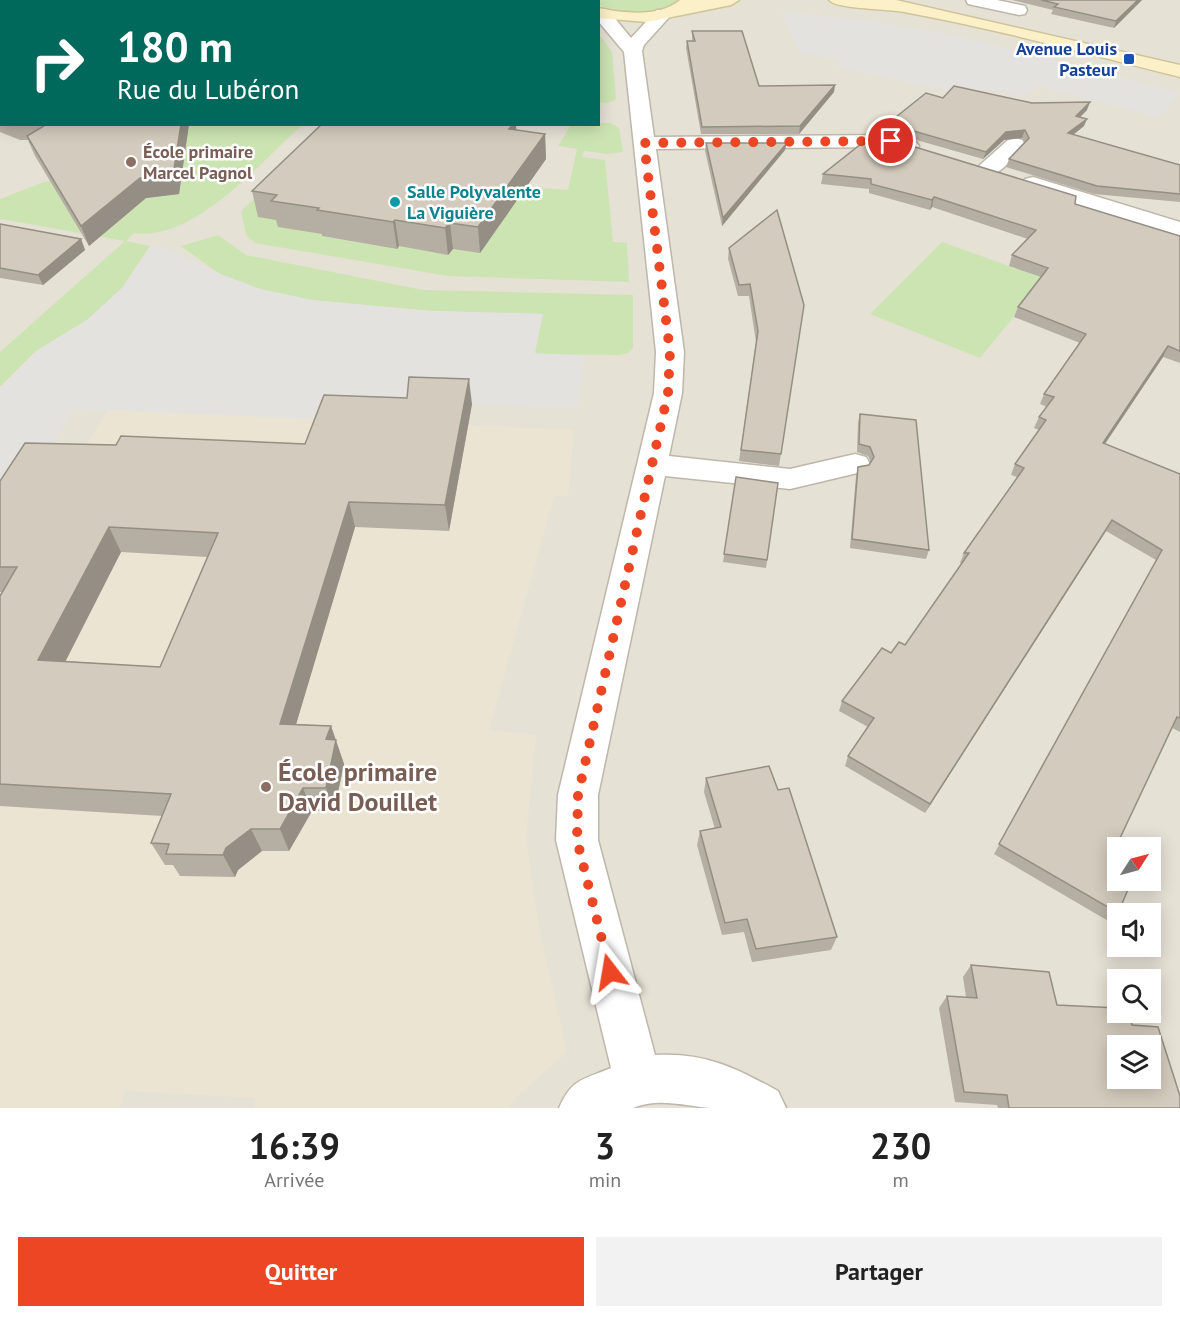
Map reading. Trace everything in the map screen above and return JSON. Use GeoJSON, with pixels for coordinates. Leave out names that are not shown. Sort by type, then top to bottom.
{"type":"FeatureCollection","features":[{"type":"Feature","properties":{"kind":"street"},"geometry":{"type":"LineString","coordinates":[[600,13],[633,17],[731,0]]}},
{"type":"Feature","properties":{"kind":"street"},"geometry":{"type":"LineString","coordinates":[[837,0],[903,2]]}},
{"type":"Feature","properties":{"kind":"street"},"geometry":{"type":"LineString","coordinates":[[870,0],[903,2],[1180,71]]}},
{"type":"Feature","properties":{"kind":"street"},"geometry":{"type":"LineString","coordinates":[[974,0],[1019,10]]}},
{"type":"Feature","properties":{"kind":"street"},"geometry":{"type":"LineString","coordinates":[[638,1081],[577,840],[578,795],[668,393],[670,352],[633,51],[635,44],[677,8]]}},
{"type":"Feature","properties":{"kind":"street"},"geometry":{"type":"LineString","coordinates":[[600,13],[633,51]]}},
{"type":"Feature","properties":{"kind":"street"},"geometry":{"type":"LineString","coordinates":[[644,143],[891,141],[934,154]]}},
{"type":"Feature","properties":{"kind":"street"},"geometry":{"type":"LineString","coordinates":[[988,170],[1015,144]]}},
{"type":"Feature","properties":{"kind":"street"},"geometry":{"type":"LineString","coordinates":[[966,163],[1180,229]]}},
{"type":"Feature","properties":{"kind":"street"},"geometry":{"type":"LineString","coordinates":[[652,464],[790,479],[855,464]]}},
{"type":"Feature","properties":{"kind":"street"},"geometry":{"type":"LineString","coordinates":[[584,1108],[592,1101],[638,1081],[677,1078],[718,1085],[760,1108]]}},
{"type":"Feature","properties":{"kind":"shaded area"},"geometry":{"type":"Polygon","coordinates":[[[600,0],[1180,0],[1180,1108],[0,1108],[0,126],[600,126],[600,0]]]}},
{"type":"Feature","properties":{"kind":"shaded area"},"geometry":{"type":"Polygon","coordinates":[[[780,12],[854,19],[962,37],[1180,93],[1158,117],[1039,86],[1024,96],[972,87],[970,95],[838,67],[839,60],[800,52],[780,12]]]}},
{"type":"Feature","properties":{"kind":"shaded area"},"geometry":{"type":"Polygon","coordinates":[[[150,246],[167,248],[218,273],[260,289],[311,300],[431,311],[543,314],[535,353],[584,356],[577,408],[414,402],[411,423],[73,409],[38,468],[0,509],[0,387],[36,351],[87,320],[122,288],[150,246]]]}},
{"type":"Feature","properties":{"kind":"shaded area","name":"École primaire David Douillet"},"geometry":{"type":"Polygon","coordinates":[[[108,410],[574,430],[568,496],[554,496],[489,730],[536,735],[526,837],[539,928],[567,1052],[520,1094],[508,1108],[254,1108],[255,1098],[125,1091],[120,1108],[0,1108],[0,509],[73,469],[108,410]]]}},
{"type":"Feature","properties":{"kind":"green space"},"geometry":{"type":"Polygon","coordinates":[[[600,0],[677,0],[660,9],[650,11],[600,5],[600,0]]]}},
{"type":"Feature","properties":{"kind":"green space"},"geometry":{"type":"Polygon","coordinates":[[[600,36],[612,52],[616,99],[608,103],[600,102],[600,36]]]}},
{"type":"Feature","properties":{"kind":"green space"},"geometry":{"type":"Polygon","coordinates":[[[600,123],[611,123],[619,128],[623,152],[607,154],[584,151],[582,157],[605,160],[613,242],[627,243],[629,282],[448,276],[255,243],[246,235],[241,211],[329,129],[278,227],[326,232],[323,236],[396,249],[400,244],[448,254],[526,187],[568,190],[577,149],[558,146],[570,126],[600,126],[600,123]]]}},
{"type":"Feature","properties":{"kind":"green space","name":"École primaire Marcel Pagnol"},"geometry":{"type":"Polygon","coordinates":[[[178,126],[301,126],[247,178],[203,213],[180,225],[157,232],[134,233],[126,241],[150,246],[122,288],[87,320],[36,351],[0,387],[0,352],[125,241],[0,219],[0,199],[44,182],[98,174],[178,126]]]}},
{"type":"Feature","properties":{"kind":"green space"},"geometry":{"type":"Polygon","coordinates":[[[218,235],[246,255],[423,290],[633,295],[633,348],[628,353],[620,355],[534,354],[542,314],[431,311],[311,300],[260,289],[218,273],[181,246],[218,235]]]}},
{"type":"Feature","properties":{"kind":"green space"},"geometry":{"type":"Polygon","coordinates":[[[942,242],[1040,277],[1042,282],[980,358],[870,314],[942,242]]]}},
{"type":"Feature","properties":{"kind":"building"},"geometry":{"type":"Polygon","coordinates":[[[1041,0],[1138,0],[1116,21],[1054,7],[1058,4],[1041,0]]]}},
{"type":"Feature","properties":{"kind":"building"},"geometry":{"type":"Polygon","coordinates":[[[692,31],[742,31],[759,86],[835,85],[800,126],[702,127],[687,41],[695,41],[692,31]]]}},
{"type":"Feature","properties":{"kind":"building"},"geometry":{"type":"Polygon","coordinates":[[[954,86],[1032,103],[1090,102],[1076,116],[1087,119],[1068,133],[1180,165],[1180,194],[1097,186],[1009,159],[1029,138],[1025,130],[1006,132],[986,152],[893,125],[886,125],[926,93],[943,98],[954,86]]]}},
{"type":"Feature","properties":{"kind":"building"},"geometry":{"type":"Polygon","coordinates":[[[44,126],[181,126],[173,175],[140,178],[81,226],[27,136],[44,126]]]}},
{"type":"Feature","properties":{"kind":"building","name":"Salle Polyvalente La Viguière"},"geometry":{"type":"Polygon","coordinates":[[[320,126],[511,126],[509,129],[545,134],[478,227],[450,223],[445,228],[317,210],[319,208],[271,201],[277,195],[252,191],[320,126]]]}},
{"type":"Feature","properties":{"kind":"building"},"geometry":{"type":"Polygon","coordinates":[[[866,140],[892,140],[1076,196],[1075,204],[1180,236],[1180,351],[1168,346],[1103,443],[1180,474],[1180,718],[1177,717],[1121,837],[1107,837],[1107,891],[1127,891],[1122,903],[1107,903],[1107,907],[999,844],[1162,550],[1112,520],[930,804],[848,756],[874,718],[842,701],[882,648],[891,653],[899,642],[905,645],[969,553],[964,553],[1024,468],[1015,464],[1046,420],[1039,417],[1054,397],[1044,394],[1086,334],[1018,307],[1048,268],[1012,255],[1036,230],[934,197],[932,200],[871,184],[871,179],[823,174],[866,140]]]}},
{"type":"Feature","properties":{"kind":"building"},"geometry":{"type":"Polygon","coordinates":[[[706,143],[787,143],[723,218],[706,143]]]}},
{"type":"Feature","properties":{"kind":"building"},"geometry":{"type":"Polygon","coordinates":[[[777,210],[804,305],[781,454],[741,450],[758,331],[750,284],[739,285],[729,248],[777,210]]]}},
{"type":"Feature","properties":{"kind":"building"},"geometry":{"type":"Polygon","coordinates":[[[0,224],[81,239],[38,275],[0,268],[0,224]]]}},
{"type":"Feature","properties":{"kind":"building"},"geometry":{"type":"Polygon","coordinates":[[[409,377],[469,379],[445,505],[349,502],[280,724],[331,726],[326,739],[336,740],[326,788],[303,788],[280,829],[251,829],[226,848],[223,855],[166,854],[169,844],[151,843],[171,794],[0,784],[0,596],[17,567],[0,567],[0,481],[25,443],[116,445],[121,436],[305,444],[324,395],[407,398],[409,377]],[[109,527],[38,660],[160,667],[218,533],[109,527]]]}},
{"type":"Feature","properties":{"kind":"building"},"geometry":{"type":"Polygon","coordinates":[[[860,414],[916,420],[929,550],[852,539],[858,467],[869,465],[874,457],[870,447],[859,444],[860,414]]]}},
{"type":"Feature","properties":{"kind":"building"},"geometry":{"type":"Polygon","coordinates":[[[736,477],[778,483],[767,560],[724,554],[736,477]]]}},
{"type":"Feature","properties":{"kind":"building"},"geometry":{"type":"Polygon","coordinates":[[[769,766],[778,790],[789,788],[837,937],[756,949],[747,919],[725,923],[700,831],[721,827],[706,778],[769,766]]]}},
{"type":"Feature","properties":{"kind":"building"},"geometry":{"type":"Polygon","coordinates":[[[971,965],[1049,972],[1057,1005],[1107,1007],[1107,1023],[1132,1023],[1132,1025],[1158,1027],[1161,1035],[1107,1035],[1107,1089],[1161,1089],[1161,1036],[1180,1096],[1180,1108],[1009,1108],[1007,1095],[964,1092],[947,996],[977,998],[971,965]]]}},
{"type":"Feature","properties":{"kind":"place","name":"Avenue Louis Pasteur"},"geometry":{"type":"Point","coordinates":[1129,59]}},
{"type":"Feature","properties":{"kind":"place","name":"École primaire Marcel Pagnol"},"geometry":{"type":"Point","coordinates":[131,162]}},
{"type":"Feature","properties":{"kind":"place","name":"Salle Polyvalente La Viguière"},"geometry":{"type":"Point","coordinates":[395,202]}},
{"type":"Feature","properties":{"kind":"place","name":"École primaire David Douillet"},"geometry":{"type":"Point","coordinates":[266,787]}},
{"type":"Feature","properties":{"kind":"route"},"geometry":{"type":"LineString","coordinates":[[610,972],[577,840],[578,795],[668,393],[670,352],[644,143],[891,141]]}}]}
